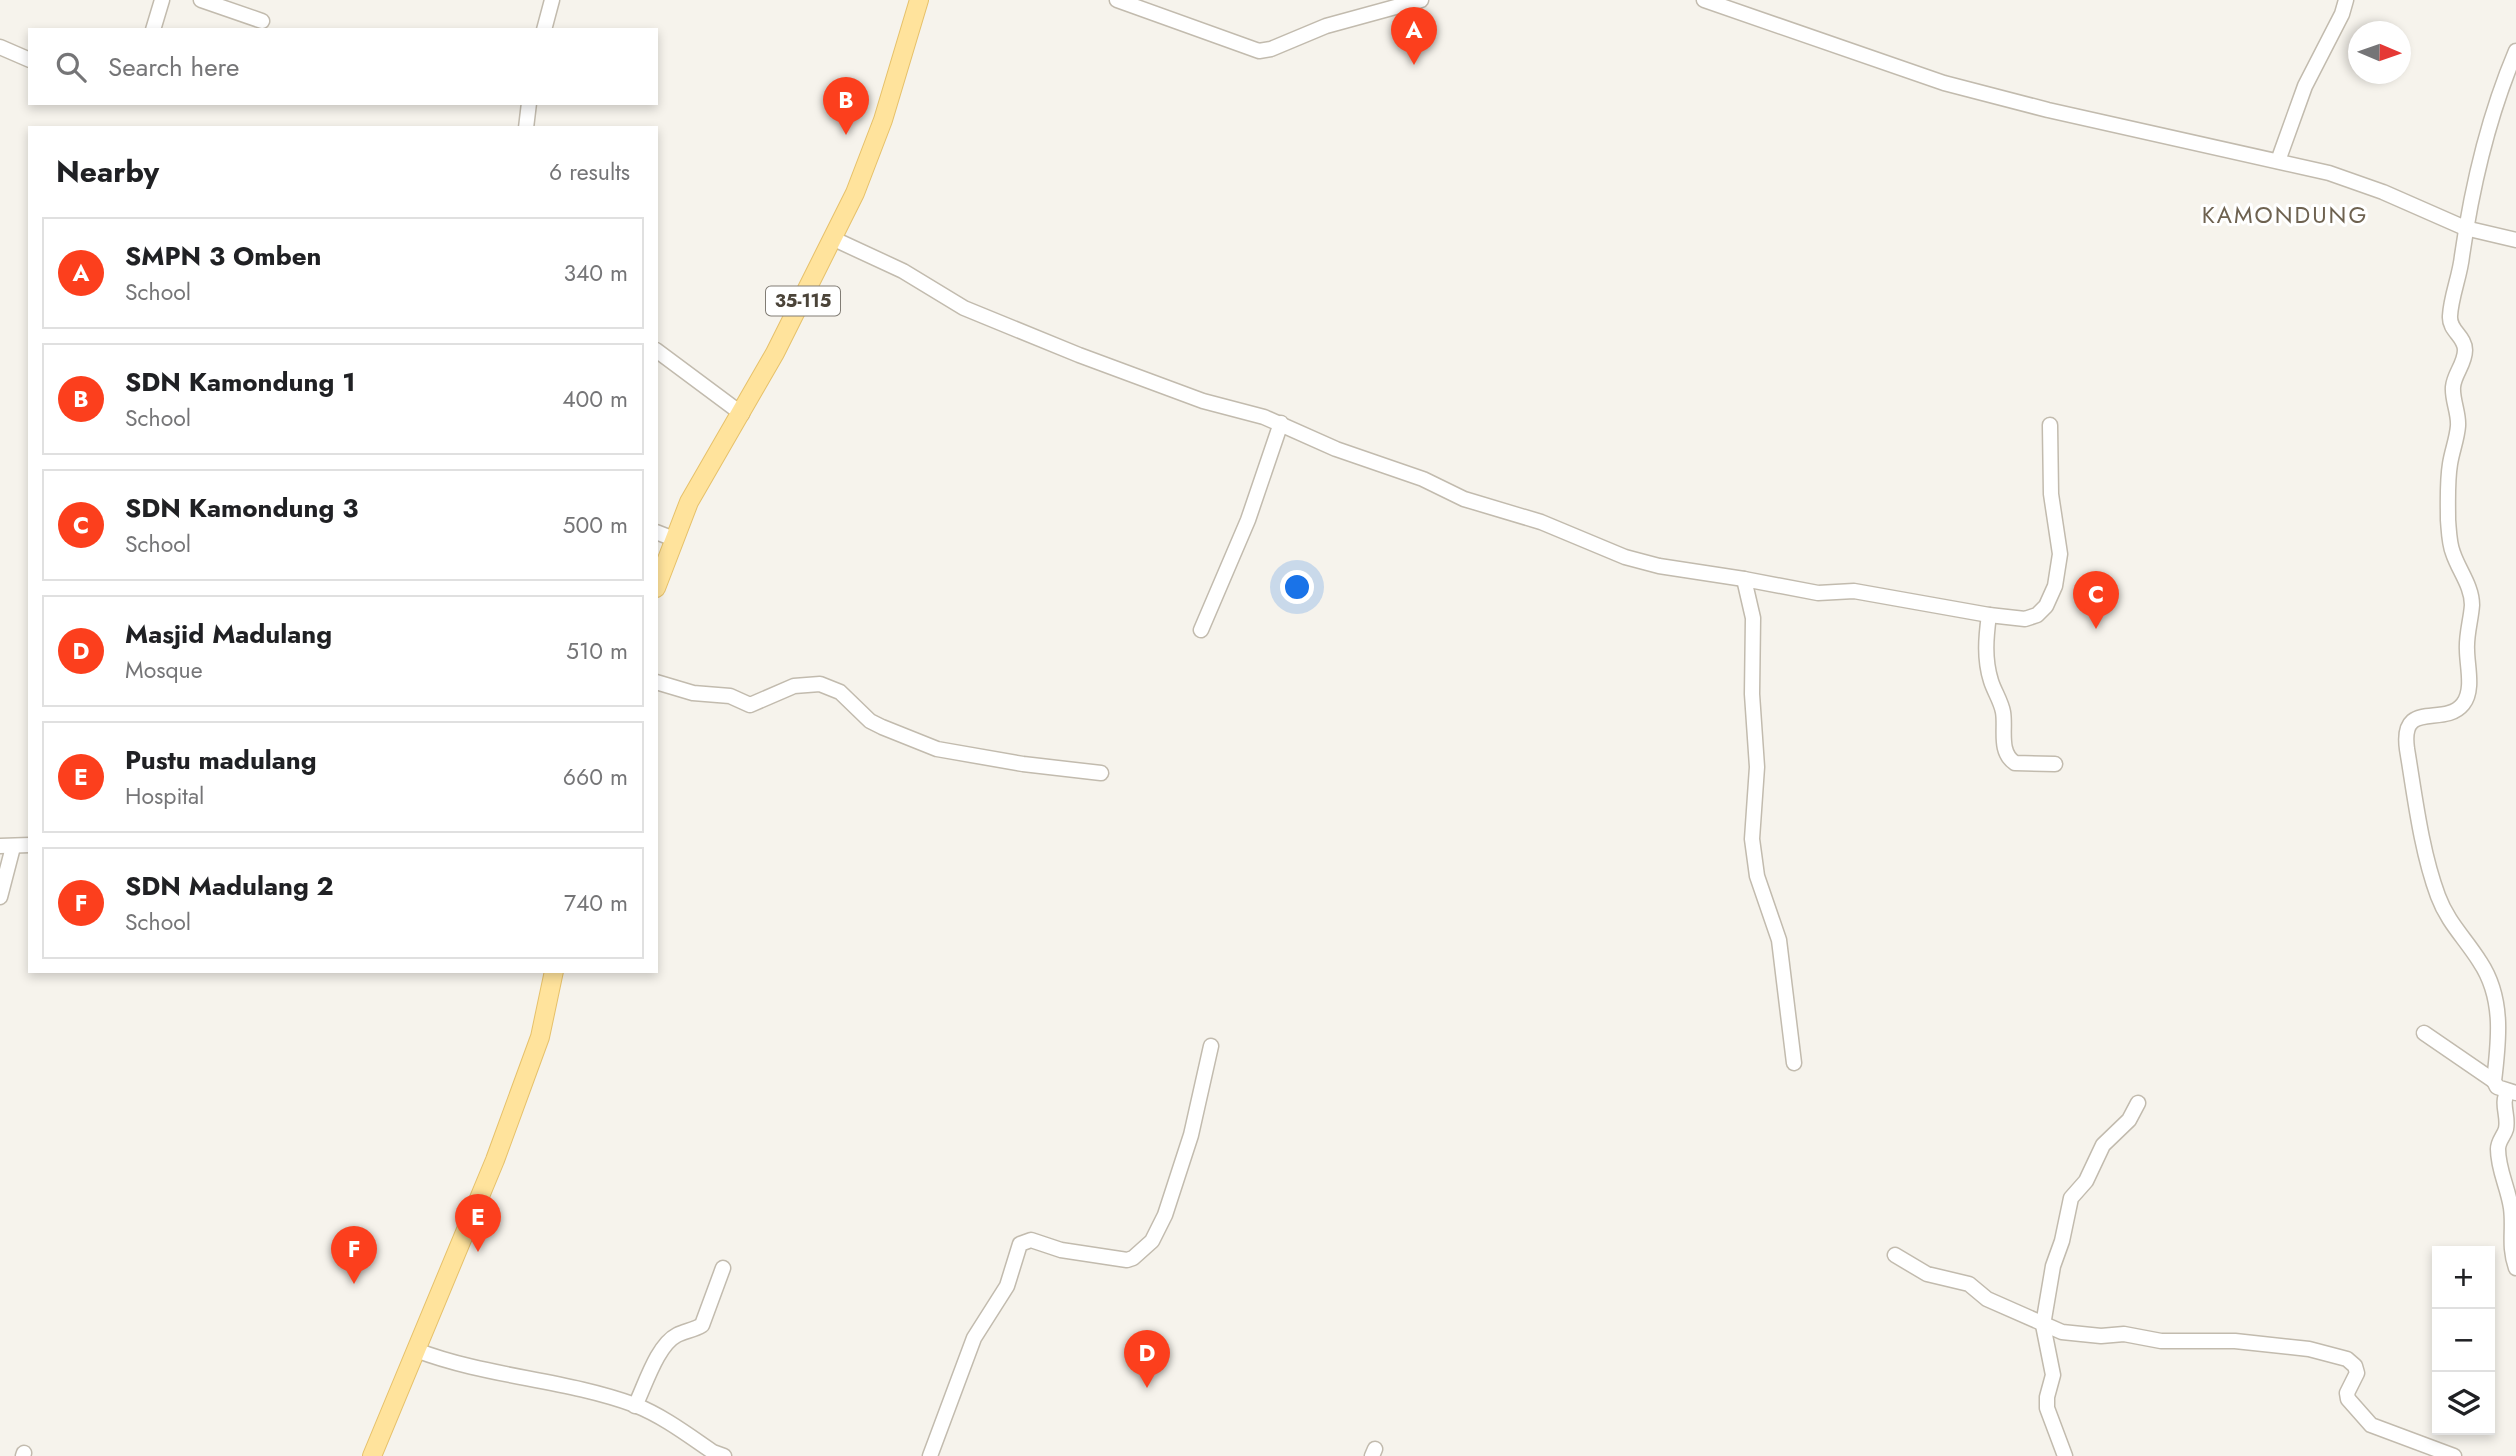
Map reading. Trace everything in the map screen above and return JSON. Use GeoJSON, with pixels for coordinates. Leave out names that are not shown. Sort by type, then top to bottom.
{"type":"FeatureCollection","features":[{"type":"Feature","properties":{"kind":"main road","name":"35-115"},"geometry":{"type":"LineString","coordinates":[[658,582],[689,502],[742,414],[834,239],[874,146],[919,0]]}},
{"type":"Feature","properties":{"kind":"main road"},"geometry":{"type":"LineString","coordinates":[[372,1456],[511,1117],[540,1037],[554,973]]}},
{"type":"Feature","properties":{"kind":"street"},"geometry":{"type":"LineString","coordinates":[[154,28],[162,0]]}},
{"type":"Feature","properties":{"kind":"street"},"geometry":{"type":"LineString","coordinates":[[201,0],[262,21]]}},
{"type":"Feature","properties":{"kind":"street"},"geometry":{"type":"LineString","coordinates":[[545,28],[552,0]]}},
{"type":"Feature","properties":{"kind":"street"},"geometry":{"type":"LineString","coordinates":[[1118,0],[1259,51],[1271,49],[1326,26],[1421,0]]}},
{"type":"Feature","properties":{"kind":"street"},"geometry":{"type":"LineString","coordinates":[[1704,0],[1944,83],[2048,110],[2329,173],[2465,228],[2516,240]]}},
{"type":"Feature","properties":{"kind":"street"},"geometry":{"type":"LineString","coordinates":[[2278,161],[2305,86],[2342,14],[2346,0]]}},
{"type":"Feature","properties":{"kind":"street"},"geometry":{"type":"LineString","coordinates":[[0,47],[28,59]]}},
{"type":"Feature","properties":{"kind":"street"},"geometry":{"type":"LineString","coordinates":[[2494,1081],[2498,1006],[2492,985],[2481,963],[2447,918],[2437,894],[2429,867],[2406,733],[2412,720],[2418,717],[2456,710],[2465,701],[2468,691],[2467,650],[2472,606],[2465,579],[2453,554],[2448,509],[2450,465],[2458,429],[2458,411],[2453,388],[2465,353],[2461,338],[2451,327],[2450,315],[2478,164],[2504,78],[2516,51]]}},
{"type":"Feature","properties":{"kind":"street"},"geometry":{"type":"LineString","coordinates":[[526,126],[529,105]]}},
{"type":"Feature","properties":{"kind":"street"},"geometry":{"type":"LineString","coordinates":[[834,239],[903,271],[952,302],[978,314],[1180,393],[1281,423],[1336,449],[1423,478],[1464,499],[1541,523],[1625,557],[1659,566],[1818,593],[1854,592],[2025,619],[2037,615],[2046,606],[2055,586],[2060,554],[2051,494],[2050,425]]}},
{"type":"Feature","properties":{"kind":"street"},"geometry":{"type":"LineString","coordinates":[[658,351],[742,414]]}},
{"type":"Feature","properties":{"kind":"street"},"geometry":{"type":"LineString","coordinates":[[1201,630],[1248,520],[1281,423]]}},
{"type":"Feature","properties":{"kind":"street"},"geometry":{"type":"LineString","coordinates":[[658,533],[674,538]]}},
{"type":"Feature","properties":{"kind":"street"},"geometry":{"type":"LineString","coordinates":[[1744,579],[1753,618],[1752,694],[1757,767],[1752,839],[1758,876],[1779,940],[1794,1063]]}},
{"type":"Feature","properties":{"kind":"street"},"geometry":{"type":"LineString","coordinates":[[1989,615],[1987,660],[1992,685],[2002,709],[2005,751],[2015,763],[2055,764]]}},
{"type":"Feature","properties":{"kind":"street"},"geometry":{"type":"LineString","coordinates":[[658,683],[693,693],[730,696],[750,705],[794,686],[820,684],[832,687],[847,696],[870,721],[937,749],[1023,764],[1101,773]]}},
{"type":"Feature","properties":{"kind":"street"},"geometry":{"type":"LineString","coordinates":[[0,897],[7,846],[28,845]]}},
{"type":"Feature","properties":{"kind":"street"},"geometry":{"type":"LineString","coordinates":[[2424,1033],[2494,1081],[2497,1087],[2512,1092],[2504,1101],[2506,1130],[2498,1145],[2500,1168],[2506,1181],[2511,1208],[2510,1249],[2516,1268]]}},
{"type":"Feature","properties":{"kind":"street"},"geometry":{"type":"LineString","coordinates":[[930,1456],[974,1338],[1007,1286],[1020,1244],[1031,1240],[1061,1250],[1127,1260],[1139,1253],[1156,1236],[1191,1135],[1211,1046]]}},
{"type":"Feature","properties":{"kind":"street"},"geometry":{"type":"LineString","coordinates":[[2064,1456],[2047,1408],[2053,1376],[2043,1325],[2053,1266],[2062,1241],[2071,1198],[2086,1181],[2103,1144],[2129,1119],[2138,1103]]}},
{"type":"Feature","properties":{"kind":"street"},"geometry":{"type":"LineString","coordinates":[[1895,1255],[1927,1274],[1969,1284],[1987,1299],[2062,1332],[2124,1335],[2161,1341],[2235,1341],[2296,1348],[2347,1359],[2355,1366],[2357,1373],[2347,1393],[2348,1399],[2371,1425],[2454,1456]]}},
{"type":"Feature","properties":{"kind":"street"},"geometry":{"type":"LineString","coordinates":[[635,1405],[666,1344],[676,1335],[695,1330],[702,1325],[723,1268]]}},
{"type":"Feature","properties":{"kind":"street"},"geometry":{"type":"LineString","coordinates":[[416,1350],[502,1374],[615,1398],[664,1419],[716,1455]]}},
{"type":"Feature","properties":{"kind":"place","name":"SMPN 3 Omben"},"geometry":{"type":"Point","coordinates":[1414,65]}},
{"type":"Feature","properties":{"kind":"place","name":"SDN Kamondung 1"},"geometry":{"type":"Point","coordinates":[846,135]}},
{"type":"Feature","properties":{"kind":"place","name":"SDN Kamondung 3"},"geometry":{"type":"Point","coordinates":[2096,629]}},
{"type":"Feature","properties":{"kind":"place","name":"Pustu madulang"},"geometry":{"type":"Point","coordinates":[478,1252]}},
{"type":"Feature","properties":{"kind":"place","name":"SDN Madulang 2"},"geometry":{"type":"Point","coordinates":[354,1284]}},
{"type":"Feature","properties":{"kind":"place","name":"Masjid Madulang"},"geometry":{"type":"Point","coordinates":[1147,1388]}},
{"type":"Feature","properties":{"kind":"district","name":"KAMONDUNG"},"geometry":{"type":"Point","coordinates":[2285,215]}}]}
